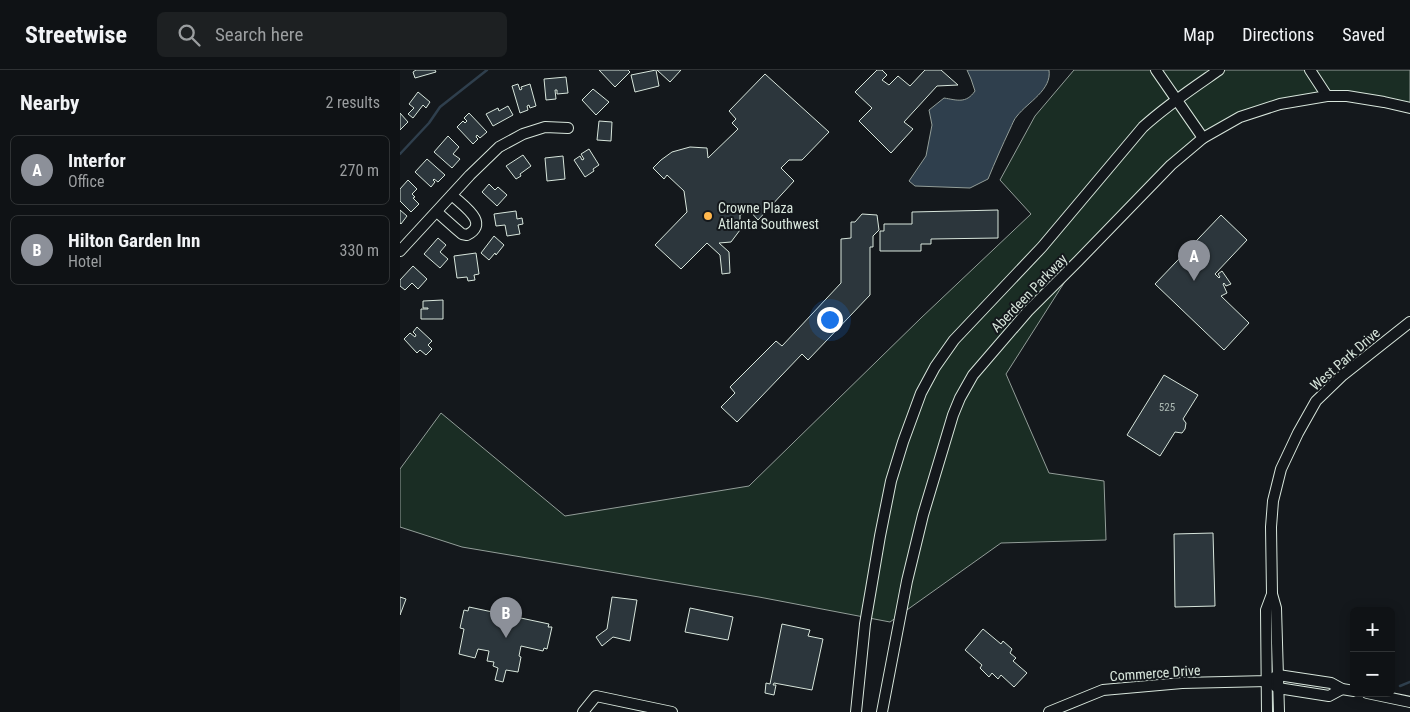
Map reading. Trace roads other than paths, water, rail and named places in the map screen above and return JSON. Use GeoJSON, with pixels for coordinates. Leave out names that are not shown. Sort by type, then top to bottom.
{"type":"FeatureCollection","features":[{"type":"Feature","properties":{"kind":"street"},"geometry":{"type":"LineString","coordinates":[[1156,70],[1203,138]]}},
{"type":"Feature","properties":{"kind":"street","name":"Aberdeen Parkway"},"geometry":{"type":"LineString","coordinates":[[856,712],[865,624],[891,481],[921,393],[939,360],[954,340],[1042,247],[1143,127],[1176,100],[1219,70]]}},
{"type":"Feature","properties":{"kind":"street"},"geometry":{"type":"LineString","coordinates":[[1310,70],[1327,96]]}},
{"type":"Feature","properties":{"kind":"street","name":"Aberdeen Parkway"},"geometry":{"type":"LineString","coordinates":[[882,712],[907,581],[923,515],[953,415],[973,375],[1028,311],[1171,164],[1203,138],[1240,117],[1280,104],[1327,96],[1347,96],[1410,108]]}},
{"type":"Feature","properties":{"kind":"street"},"geometry":{"type":"LineString","coordinates":[[400,251],[499,146],[524,134],[545,127],[568,128]]}},
{"type":"Feature","properties":{"kind":"street"},"geometry":{"type":"LineString","coordinates":[[437,212],[462,234],[472,233],[476,228],[477,221],[452,196]]}},
{"type":"Feature","properties":{"kind":"street","name":"West Park Drive"},"geometry":{"type":"LineString","coordinates":[[1279,712],[1276,608],[1272,594],[1271,527],[1273,502],[1282,468],[1298,433],[1316,401],[1343,375],[1410,322]]}},
{"type":"Feature","properties":{"kind":"street","name":"West Park Drive"},"geometry":{"type":"LineString","coordinates":[[1267,712],[1266,610],[1272,594]]}},
{"type":"Feature","properties":{"kind":"street"},"geometry":{"type":"LineString","coordinates":[[1278,675],[1331,683],[1342,689],[1350,690]]}},
{"type":"Feature","properties":{"kind":"street","name":"Commerce Drive"},"geometry":{"type":"LineString","coordinates":[[1049,712],[1103,690],[1182,683],[1268,681],[1278,675]]}},
{"type":"Feature","properties":{"kind":"street"},"geometry":{"type":"LineString","coordinates":[[1268,681],[1278,688],[1329,696],[1342,689]]}},
{"type":"Feature","properties":{"kind":"street"},"geometry":{"type":"LineString","coordinates":[[583,712],[596,696],[672,712]]}},
{"type":"Feature","properties":{"kind":"street"},"geometry":{"type":"LineString","coordinates":[[1386,697],[1410,702]]}},
{"type":"Feature","properties":{"kind":"water"},"geometry":{"type":"Polygon","coordinates":[[[967,70],[1049,70],[1049,77],[1043,90],[1015,119],[988,179],[970,188],[915,186],[909,181],[926,156],[932,125],[929,110],[944,98],[961,100],[972,95],[975,91],[967,70]]]}},
{"type":"Feature","properties":{"kind":"waterway"},"geometry":{"type":"LineString","coordinates":[[400,154],[429,123],[440,107],[487,70]]}},
{"type":"Feature","properties":{"kind":"waterway"},"geometry":{"type":"LineString","coordinates":[[1400,686],[1410,682]]}},
{"type":"Feature","properties":{"kind":"place","name":"Crowne Plaza Atlanta Southwest"},"geometry":{"type":"Point","coordinates":[708,216]}},
{"type":"Feature","properties":{"kind":"place","name":"Interfor"},"geometry":{"type":"Point","coordinates":[1194,281]}},
{"type":"Feature","properties":{"kind":"place","name":"Hilton Garden Inn"},"geometry":{"type":"Point","coordinates":[506,638]}}]}
